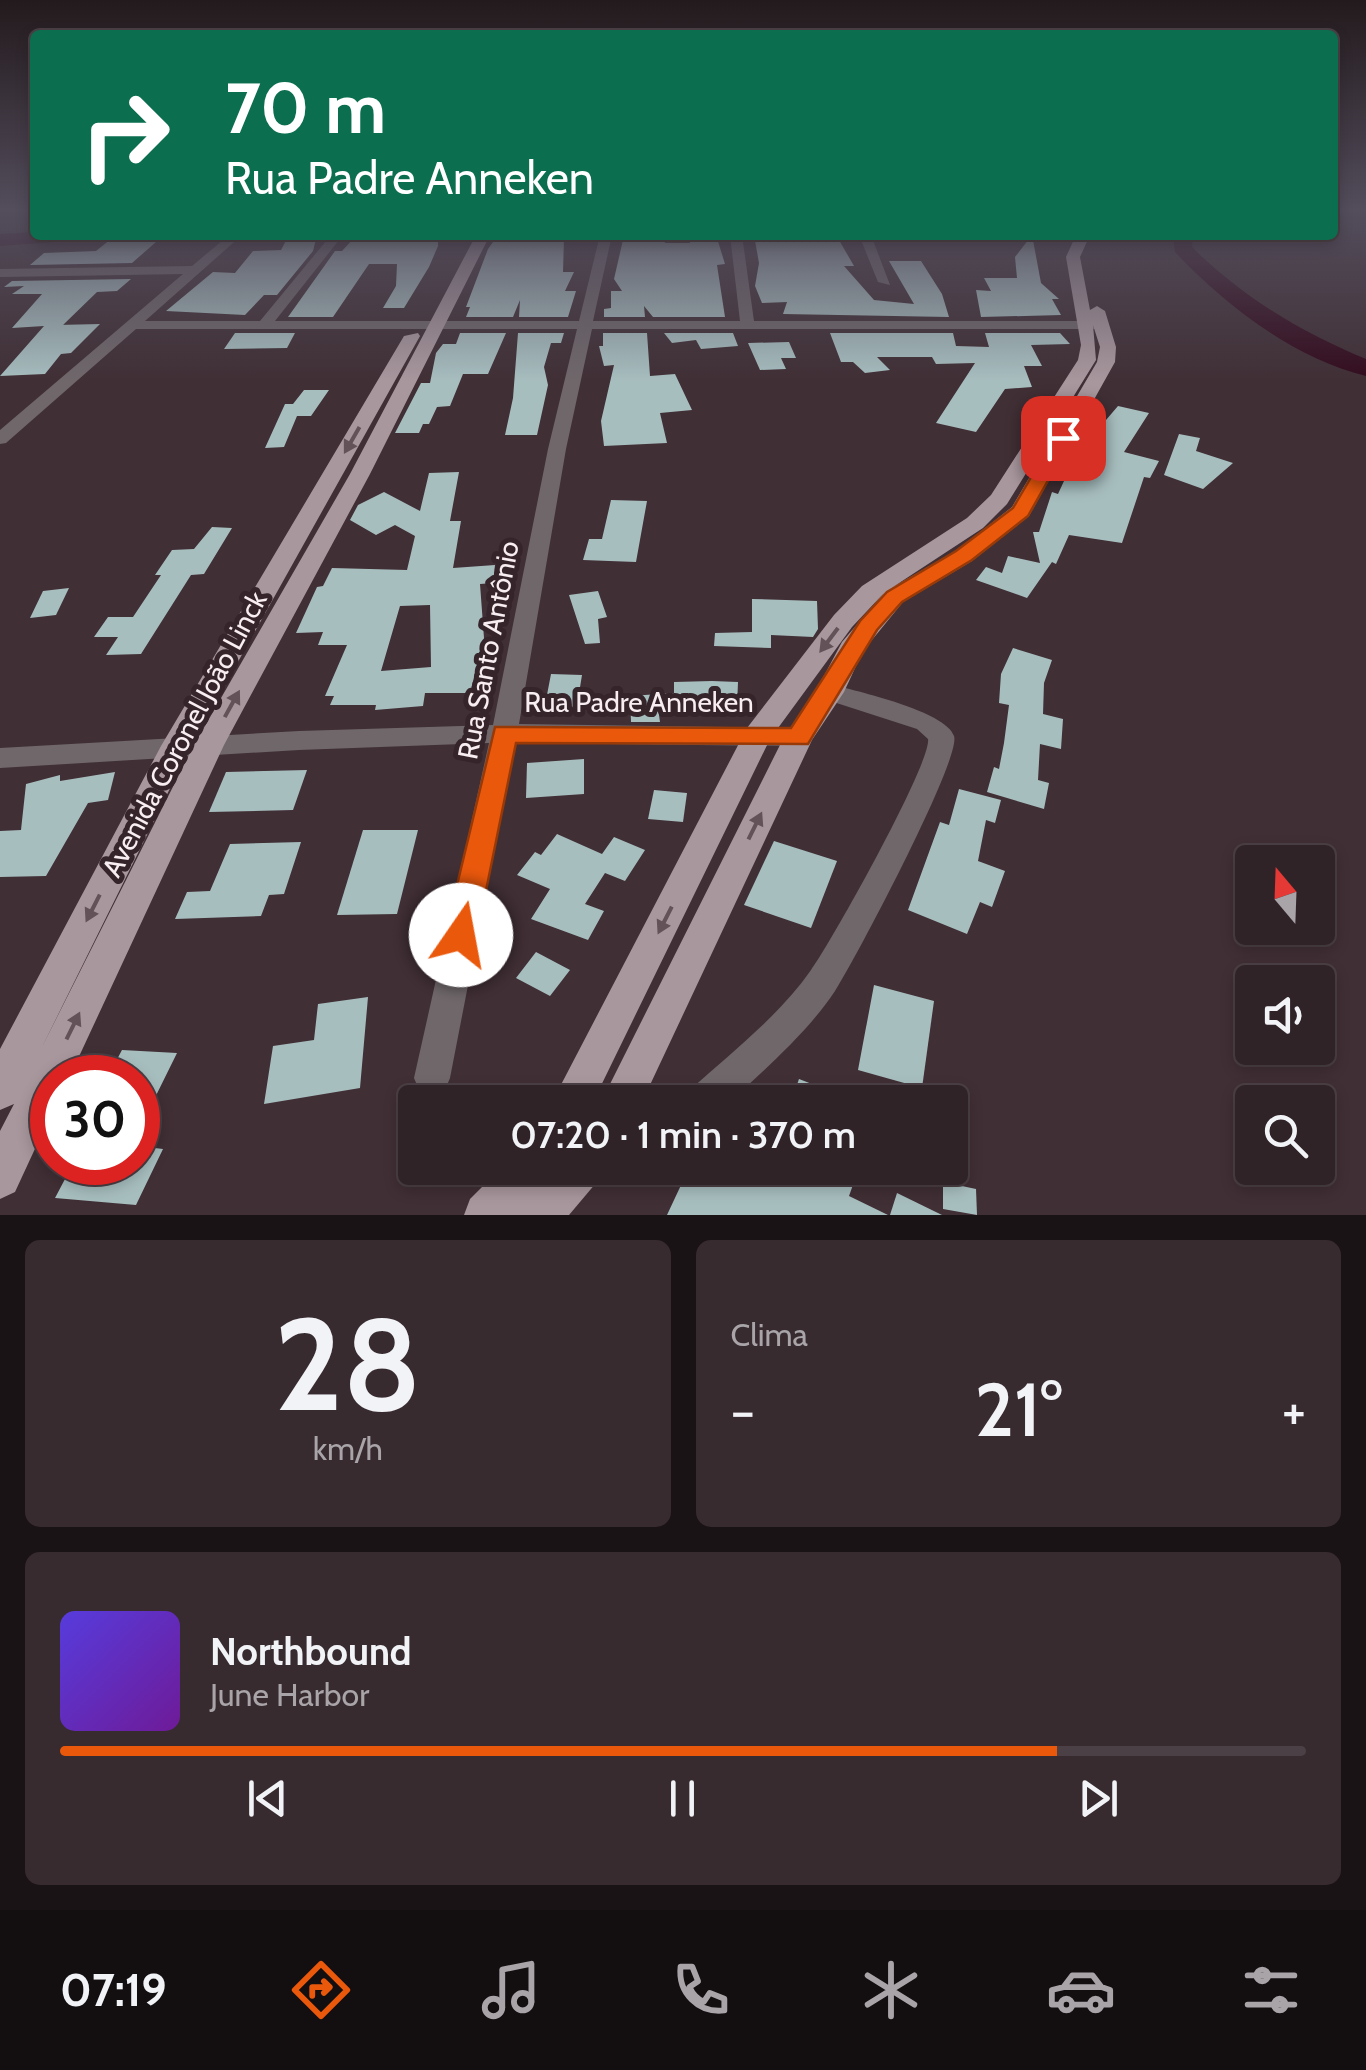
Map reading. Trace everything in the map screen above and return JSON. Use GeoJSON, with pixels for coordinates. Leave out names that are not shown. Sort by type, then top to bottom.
{"type":"FeatureCollection","features":[{"type":"Feature","properties":{"kind":"main road"},"geometry":{"type":"LineString","coordinates":[[427,325],[452,268]]}},
{"type":"Feature","properties":{"kind":"main road"},"geometry":{"type":"LineString","coordinates":[[427,325],[463,268]]}},
{"type":"Feature","properties":{"kind":"main road"},"geometry":{"type":"LineString","coordinates":[[1075,268],[1092,325]]}},
{"type":"Feature","properties":{"kind":"main road"},"geometry":{"type":"LineString","coordinates":[[630,1085],[799,737],[830,692],[851,648],[894,597],[980,545],[1020,512],[1088,360],[1092,325],[1089,268]]}},
{"type":"Feature","properties":{"kind":"main road","name":"Avenida Coronel João Linck"},"geometry":{"type":"LineString","coordinates":[[0,1177],[11,1132],[209,745],[360,474],[427,325]]}},
{"type":"Feature","properties":{"kind":"main road","name":"Avenida Coronel João Linck"},"geometry":{"type":"LineString","coordinates":[[0,1090],[176,746],[427,325]]}},
{"type":"Feature","properties":{"kind":"main road"},"geometry":{"type":"LineString","coordinates":[[581,1085],[757,735],[843,621],[871,591],[975,523],[999,499],[1066,411]]}},
{"type":"Feature","properties":{"kind":"main road"},"geometry":{"type":"LineString","coordinates":[[486,1215],[515,1185]]}},
{"type":"Feature","properties":{"kind":"main road"},"geometry":{"type":"LineString","coordinates":[[540,1215],[566,1185]]}},
{"type":"Feature","properties":{"kind":"street"},"geometry":{"type":"LineString","coordinates":[[0,439],[195,268]]}},
{"type":"Feature","properties":{"kind":"street"},"geometry":{"type":"LineString","coordinates":[[265,324],[311,268]]}},
{"type":"Feature","properties":{"kind":"street","name":"Rua Santo Antônio"},"geometry":{"type":"LineString","coordinates":[[432,1078],[504,734],[557,450],[598,268]]}},
{"type":"Feature","properties":{"kind":"street"},"geometry":{"type":"LineString","coordinates":[[740,268],[747,323]]}},
{"type":"Feature","properties":{"kind":"street"},"geometry":{"type":"LineString","coordinates":[[879,268],[885,282]]}},
{"type":"Feature","properties":{"kind":"street"},"geometry":{"type":"LineString","coordinates":[[0,272],[192,270]]}},
{"type":"Feature","properties":{"kind":"street"},"geometry":{"type":"LineString","coordinates":[[133,325],[1092,325]]}},
{"type":"Feature","properties":{"kind":"street"},"geometry":{"type":"LineString","coordinates":[[722,1085],[774,1037],[823,981],[921,799],[943,748],[941,735],[926,722],[830,692]]}},
{"type":"Feature","properties":{"kind":"street","name":"Rua Padre Anneken"},"geometry":{"type":"LineString","coordinates":[[0,758],[176,746],[504,734],[799,737]]}},
{"type":"Feature","properties":{"kind":"building"},"geometry":{"type":"Polygon","coordinates":[[[239,268],[299,268],[277,295],[264,295],[245,315],[166,311],[213,272],[235,273],[239,268]]]}},
{"type":"Feature","properties":{"kind":"building"},"geometry":{"type":"Polygon","coordinates":[[[323,268],[366,268],[333,317],[288,317],[323,268]]]}},
{"type":"Feature","properties":{"kind":"building"},"geometry":{"type":"Polygon","coordinates":[[[397,268],[429,268],[404,308],[383,308],[396,286],[397,268]]]}},
{"type":"Feature","properties":{"kind":"building"},"geometry":{"type":"Polygon","coordinates":[[[481,268],[563,268],[563,272],[574,272],[565,291],[576,291],[568,317],[519,317],[520,300],[513,317],[466,317],[470,307],[466,307],[481,268]]]}},
{"type":"Feature","properties":{"kind":"building"},"geometry":{"type":"Polygon","coordinates":[[[617,268],[717,268],[725,317],[653,317],[644,306],[645,317],[604,317],[604,309],[611,308],[611,291],[622,291],[614,279],[617,268]]]}},
{"type":"Feature","properties":{"kind":"building"},"geometry":{"type":"Polygon","coordinates":[[[758,268],[846,268],[874,300],[914,304],[893,268],[925,268],[942,294],[949,317],[783,314],[787,302],[762,303],[755,286],[758,268]]]}},
{"type":"Feature","properties":{"kind":"building"},"geometry":{"type":"Polygon","coordinates":[[[1016,268],[1038,268],[1041,283],[1059,299],[1052,299],[1061,315],[981,317],[976,290],[991,291],[984,278],[1017,278],[1016,268]]]}},
{"type":"Feature","properties":{"kind":"building"},"geometry":{"type":"Polygon","coordinates":[[[131,279],[117,291],[97,292],[63,325],[100,324],[71,353],[61,354],[45,374],[0,376],[44,326],[12,328],[42,294],[12,294],[24,286],[4,287],[12,281],[131,279]]]}},
{"type":"Feature","properties":{"kind":"building"},"geometry":{"type":"Polygon","coordinates":[[[235,333],[295,333],[287,348],[224,349],[235,333]]]}},
{"type":"Feature","properties":{"kind":"building"},"geometry":{"type":"Polygon","coordinates":[[[460,333],[506,333],[488,374],[463,374],[450,406],[437,407],[429,424],[423,424],[419,433],[395,433],[421,383],[430,383],[436,353],[443,344],[456,344],[460,333]]]}},
{"type":"Feature","properties":{"kind":"building"},"geometry":{"type":"Polygon","coordinates":[[[518,333],[564,333],[561,343],[551,343],[544,367],[548,385],[537,435],[505,435],[513,398],[518,333]]]}},
{"type":"Feature","properties":{"kind":"building"},"geometry":{"type":"Polygon","coordinates":[[[603,333],[647,333],[650,376],[675,374],[692,410],[660,413],[667,443],[604,446],[601,421],[614,365],[604,366],[599,346],[603,346],[603,333]]]}},
{"type":"Feature","properties":{"kind":"building"},"geometry":{"type":"Polygon","coordinates":[[[664,333],[733,333],[738,346],[701,349],[696,340],[672,343],[664,333]]]}},
{"type":"Feature","properties":{"kind":"building"},"geometry":{"type":"Polygon","coordinates":[[[830,333],[953,333],[956,346],[989,347],[985,333],[1060,333],[1070,344],[1031,345],[1042,366],[1024,366],[1032,387],[1005,389],[976,432],[936,423],[975,363],[936,364],[932,357],[877,357],[890,370],[865,373],[853,362],[841,362],[830,333]]]}},
{"type":"Feature","properties":{"kind":"building"},"geometry":{"type":"Polygon","coordinates":[[[789,342],[796,358],[781,358],[786,369],[760,370],[748,343],[789,342]]]}},
{"type":"Feature","properties":{"kind":"building"},"geometry":{"type":"Polygon","coordinates":[[[304,390],[329,390],[311,416],[297,416],[284,447],[265,448],[285,404],[293,404],[304,390]]]}},
{"type":"Feature","properties":{"kind":"building"},"geometry":{"type":"Polygon","coordinates":[[[1118,406],[1149,413],[1124,452],[1159,461],[1150,478],[1144,477],[1122,543],[1069,535],[1056,564],[1052,562],[1027,598],[976,580],[986,567],[1002,573],[1008,556],[1040,563],[1033,532],[1039,532],[1052,492],[1058,494],[1076,455],[1118,406]]]}},
{"type":"Feature","properties":{"kind":"building"},"geometry":{"type":"Polygon","coordinates":[[[1179,434],[1200,438],[1196,451],[1233,463],[1203,489],[1164,475],[1179,434]]]}},
{"type":"Feature","properties":{"kind":"building"},"geometry":{"type":"Polygon","coordinates":[[[459,472],[450,521],[461,521],[453,568],[495,565],[493,583],[480,584],[484,638],[470,693],[425,693],[423,706],[375,710],[376,705],[330,705],[334,696],[325,696],[347,645],[318,645],[323,632],[296,633],[317,587],[323,586],[332,568],[407,570],[415,536],[395,525],[376,535],[350,520],[358,505],[384,492],[420,511],[429,473],[459,472]],[[430,605],[400,606],[381,671],[431,667],[430,605]]]}},
{"type":"Feature","properties":{"kind":"building"},"geometry":{"type":"Polygon","coordinates":[[[611,500],[647,501],[636,562],[583,560],[589,539],[602,539],[611,500]]]}},
{"type":"Feature","properties":{"kind":"building"},"geometry":{"type":"Polygon","coordinates":[[[212,527],[232,528],[204,574],[191,575],[141,654],[106,655],[118,637],[94,637],[108,617],[133,617],[161,575],[155,575],[172,550],[194,549],[212,527]]]}},
{"type":"Feature","properties":{"kind":"building"},"geometry":{"type":"Polygon","coordinates":[[[69,588],[56,615],[30,618],[43,591],[69,588]]]}},
{"type":"Feature","properties":{"kind":"building"},"geometry":{"type":"Polygon","coordinates":[[[598,591],[607,617],[598,619],[600,643],[585,644],[569,595],[598,591]]]}},
{"type":"Feature","properties":{"kind":"building"},"geometry":{"type":"Polygon","coordinates":[[[752,599],[817,601],[818,629],[813,637],[771,635],[771,648],[714,646],[715,633],[752,632],[752,599]]]}},
{"type":"Feature","properties":{"kind":"building"},"geometry":{"type":"Polygon","coordinates":[[[1013,648],[1052,660],[1044,683],[1043,714],[1063,719],[1061,749],[1040,744],[1038,780],[1049,783],[1044,809],[987,792],[994,767],[999,769],[1004,743],[1009,705],[999,703],[1001,674],[1013,648]]]}},
{"type":"Feature","properties":{"kind":"building"},"geometry":{"type":"Polygon","coordinates":[[[551,674],[582,675],[576,712],[551,711],[553,700],[546,700],[551,674]]]}},
{"type":"Feature","properties":{"kind":"building"},"geometry":{"type":"Polygon","coordinates":[[[674,682],[738,682],[737,707],[702,705],[702,715],[659,715],[660,722],[631,722],[630,696],[674,693],[674,682]]]}},
{"type":"Feature","properties":{"kind":"building"},"geometry":{"type":"Polygon","coordinates":[[[584,759],[584,794],[526,798],[527,763],[584,759]]]}},
{"type":"Feature","properties":{"kind":"building"},"geometry":{"type":"Polygon","coordinates":[[[307,770],[293,810],[209,812],[226,772],[307,770]]]}},
{"type":"Feature","properties":{"kind":"building"},"geometry":{"type":"Polygon","coordinates":[[[115,772],[108,800],[88,803],[46,876],[0,877],[0,831],[21,830],[26,784],[60,775],[60,781],[115,772]]]}},
{"type":"Feature","properties":{"kind":"building"},"geometry":{"type":"Polygon","coordinates":[[[959,789],[1001,800],[995,823],[986,820],[978,861],[1005,871],[992,907],[980,902],[967,934],[908,910],[940,822],[949,825],[959,789]]]}},
{"type":"Feature","properties":{"kind":"building"},"geometry":{"type":"Polygon","coordinates":[[[654,790],[687,793],[683,822],[648,819],[654,790]]]}},
{"type":"Feature","properties":{"kind":"building"},"geometry":{"type":"Polygon","coordinates":[[[363,830],[418,830],[397,914],[337,915],[363,830]]]}},
{"type":"Feature","properties":{"kind":"building"},"geometry":{"type":"Polygon","coordinates":[[[557,834],[602,854],[614,837],[645,850],[625,881],[605,873],[585,904],[604,911],[588,940],[531,919],[550,889],[517,875],[535,852],[541,855],[557,834]]]}},
{"type":"Feature","properties":{"kind":"building"},"geometry":{"type":"Polygon","coordinates":[[[774,841],[837,861],[811,928],[744,905],[774,841]]]}},
{"type":"Feature","properties":{"kind":"building"},"geometry":{"type":"Polygon","coordinates":[[[301,842],[284,894],[269,895],[261,916],[175,919],[187,892],[210,891],[230,844],[301,842]]]}},
{"type":"Feature","properties":{"kind":"building"},"geometry":{"type":"Polygon","coordinates":[[[536,952],[570,970],[550,996],[516,978],[536,952]]]}},
{"type":"Feature","properties":{"kind":"building"},"geometry":{"type":"Polygon","coordinates":[[[874,985],[934,1001],[922,1085],[858,1070],[874,985]]]}},
{"type":"Feature","properties":{"kind":"building"},"geometry":{"type":"Polygon","coordinates":[[[368,997],[360,1088],[264,1104],[273,1046],[314,1040],[318,1004],[368,997]]]}},
{"type":"Feature","properties":{"kind":"building"},"geometry":{"type":"Polygon","coordinates":[[[122,1050],[177,1053],[160,1087],[160,1055],[119,1055],[122,1050]]]}},
{"type":"Feature","properties":{"kind":"building"},"geometry":{"type":"Polygon","coordinates":[[[62,1185],[146,1185],[136,1205],[55,1198],[62,1185]]]}},
{"type":"Feature","properties":{"kind":"building"},"geometry":{"type":"Polygon","coordinates":[[[681,1185],[853,1185],[849,1196],[888,1215],[667,1215],[681,1185]]]}},
{"type":"Feature","properties":{"kind":"building"},"geometry":{"type":"Polygon","coordinates":[[[943,1185],[976,1189],[977,1215],[943,1209],[943,1185]]]}},
{"type":"Feature","properties":{"kind":"building"},"geometry":{"type":"Polygon","coordinates":[[[897,1193],[942,1215],[890,1215],[897,1193]]]}},
{"type":"Feature","properties":{"kind":"waterway"},"geometry":{"type":"LineString","coordinates":[[1201,268],[1290,333],[1366,368]]}},
{"type":"Feature","properties":{"kind":"route"},"geometry":{"type":"LineString","coordinates":[[461,935],[504,734],[799,737],[868,626],[883,614],[894,597],[964,556],[1020,512],[1063,438]]}}]}
